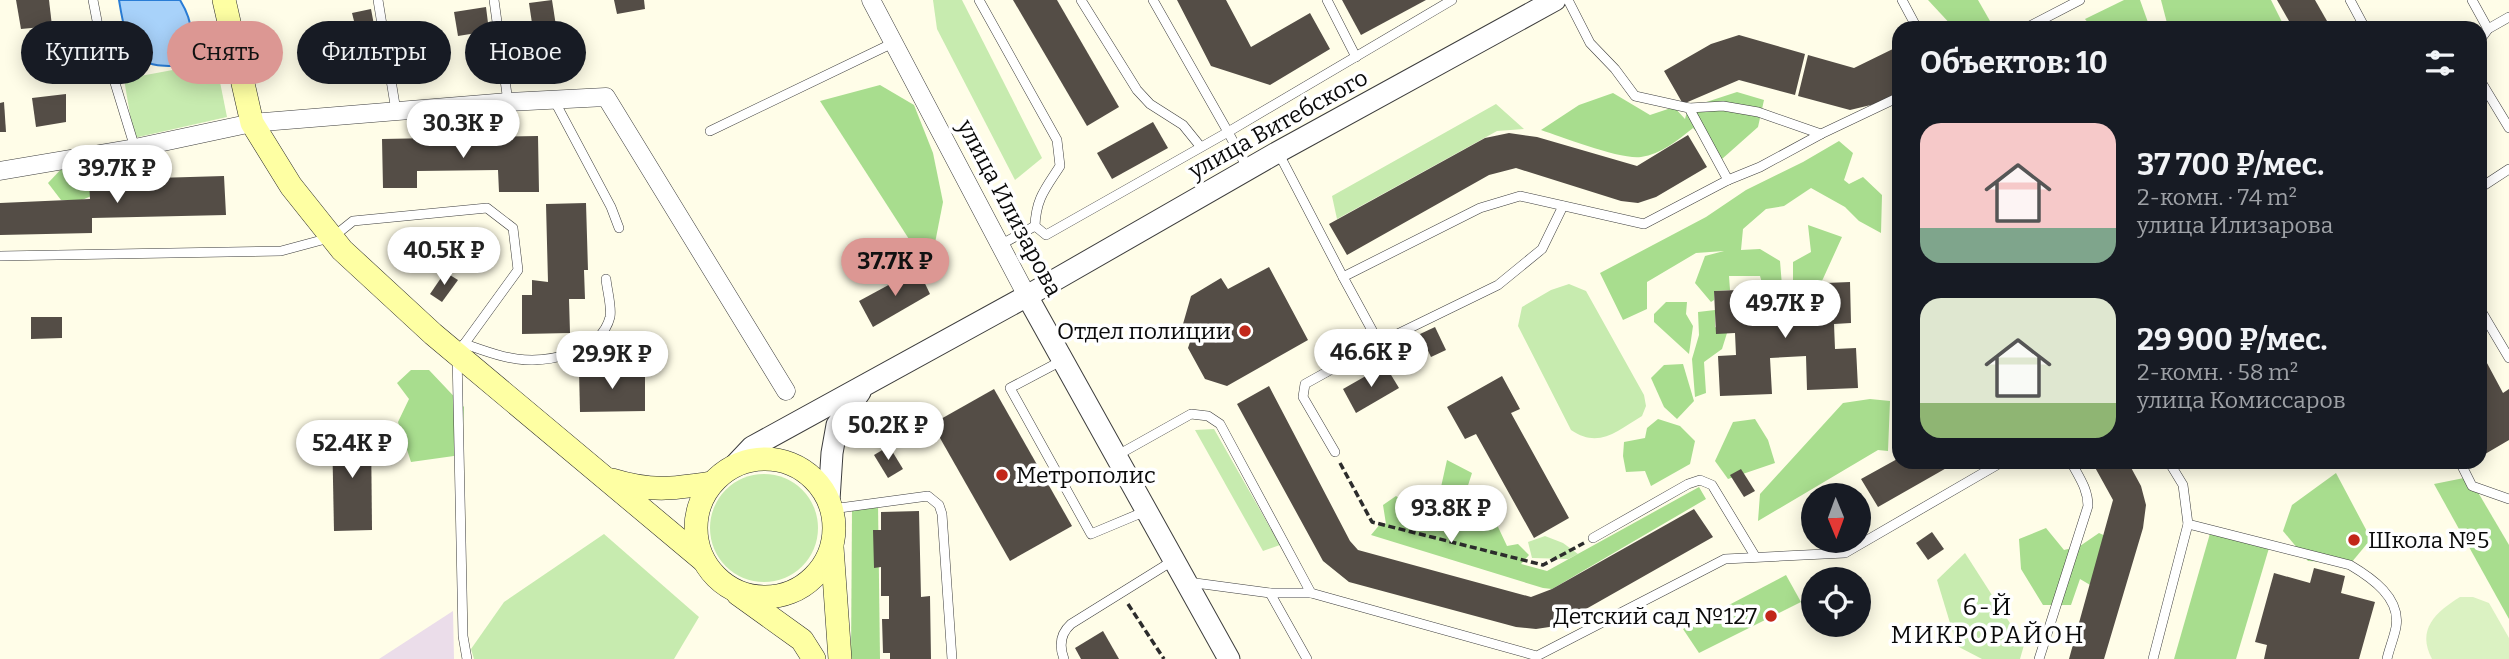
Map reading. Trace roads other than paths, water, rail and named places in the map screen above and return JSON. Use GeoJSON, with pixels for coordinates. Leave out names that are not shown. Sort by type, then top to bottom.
{"type":"FeatureCollection","features":[{"type":"Feature","properties":{"kind":"main road"},"geometry":{"type":"LineString","coordinates":[[224,0],[252,123],[291,186],[333,237],[362,268],[460,349],[599,475],[703,561],[715,576],[803,640],[814,659]]}},
{"type":"Feature","properties":{"kind":"main road"},"geometry":{"type":"LineString","coordinates":[[703,561],[696,541],[695,521],[701,501],[711,483],[735,465],[757,459],[779,460],[799,468],[817,482],[830,505],[834,528],[832,546],[840,659]]}},
{"type":"Feature","properties":{"kind":"main road"},"geometry":{"type":"LineString","coordinates":[[599,475],[639,488],[678,488],[711,483]]}},
{"type":"Feature","properties":{"kind":"main road"},"geometry":{"type":"LineString","coordinates":[[730,588],[750,596],[771,597],[791,592],[809,581],[823,566],[832,546]]}},
{"type":"Feature","properties":{"kind":"street","name":"улица Илизарова"},"geometry":{"type":"LineString","coordinates":[[871,0],[999,245],[1229,659]]}},
{"type":"Feature","properties":{"kind":"street","name":"улица Витебского"},"geometry":{"type":"LineString","coordinates":[[735,465],[752,447],[1027,296],[1533,5],[1555,0]]}},
{"type":"Feature","properties":{"kind":"street"},"geometry":{"type":"LineString","coordinates":[[0,171],[135,148],[252,123],[508,102],[606,97],[786,391]]}},
{"type":"Feature","properties":{"kind":"street"},"geometry":{"type":"LineString","coordinates":[[830,505],[832,453],[837,425],[863,387]]}},
{"type":"Feature","properties":{"kind":"lane"},"geometry":{"type":"LineString","coordinates":[[93,0],[99,31],[135,148]]}},
{"type":"Feature","properties":{"kind":"lane"},"geometry":{"type":"LineString","coordinates":[[378,0],[396,111]]}},
{"type":"Feature","properties":{"kind":"lane"},"geometry":{"type":"LineString","coordinates":[[494,0],[508,102]]}},
{"type":"Feature","properties":{"kind":"lane"},"geometry":{"type":"LineString","coordinates":[[979,0],[1057,140],[1060,166],[1038,201],[1035,226]]}},
{"type":"Feature","properties":{"kind":"lane"},"geometry":{"type":"LineString","coordinates":[[1081,0],[1137,90],[1150,104],[1184,125],[1200,146]]}},
{"type":"Feature","properties":{"kind":"lane"},"geometry":{"type":"LineString","coordinates":[[1153,0],[1248,169]]}},
{"type":"Feature","properties":{"kind":"lane"},"geometry":{"type":"LineString","coordinates":[[1327,0],[1356,57]]}},
{"type":"Feature","properties":{"kind":"lane"},"geometry":{"type":"LineString","coordinates":[[1035,226],[1046,236],[1452,0]]}},
{"type":"Feature","properties":{"kind":"lane"},"geometry":{"type":"LineString","coordinates":[[1568,0],[1590,43],[1615,69],[1635,96],[1689,108],[1723,106],[1758,112],[1821,134]]}},
{"type":"Feature","properties":{"kind":"lane"},"geometry":{"type":"LineString","coordinates":[[1902,0],[1913,21]]}},
{"type":"Feature","properties":{"kind":"lane"},"geometry":{"type":"LineString","coordinates":[[2040,21],[2080,0]]}},
{"type":"Feature","properties":{"kind":"lane"},"geometry":{"type":"LineString","coordinates":[[2350,0],[2361,21]]}},
{"type":"Feature","properties":{"kind":"lane"},"geometry":{"type":"LineString","coordinates":[[2472,0],[2484,21]]}},
{"type":"Feature","properties":{"kind":"lane"},"geometry":{"type":"LineString","coordinates":[[2488,29],[2509,17]]}},
{"type":"Feature","properties":{"kind":"lane"},"geometry":{"type":"LineString","coordinates":[[710,131],[893,43]]}},
{"type":"Feature","properties":{"kind":"lane"},"geometry":{"type":"LineString","coordinates":[[2487,92],[2509,128]]}},
{"type":"Feature","properties":{"kind":"lane"},"geometry":{"type":"LineString","coordinates":[[554,100],[611,206],[619,228]]}},
{"type":"Feature","properties":{"kind":"lane"},"geometry":{"type":"LineString","coordinates":[[1343,277],[1480,208],[1520,196],[1644,224],[1892,100]]}},
{"type":"Feature","properties":{"kind":"lane"},"geometry":{"type":"LineString","coordinates":[[1689,108],[1728,180]]}},
{"type":"Feature","properties":{"kind":"lane"},"geometry":{"type":"LineString","coordinates":[[1279,152],[1357,306],[1379,343]]}},
{"type":"Feature","properties":{"kind":"lane"},"geometry":{"type":"LineString","coordinates":[[2487,183],[2509,169]]}},
{"type":"Feature","properties":{"kind":"lane"},"geometry":{"type":"LineString","coordinates":[[1335,452],[1303,397],[1305,384],[1379,343],[1498,285],[1542,249],[1563,206]]}},
{"type":"Feature","properties":{"kind":"lane"},"geometry":{"type":"LineString","coordinates":[[0,256],[281,251],[333,237],[353,221],[487,208],[513,228],[518,270],[460,349],[463,636],[467,659]]}},
{"type":"Feature","properties":{"kind":"lane"},"geometry":{"type":"LineString","coordinates":[[999,245],[1035,226]]}},
{"type":"Feature","properties":{"kind":"lane"},"geometry":{"type":"LineString","coordinates":[[460,349],[516,359],[556,358],[583,349],[601,335],[610,316],[606,279]]}},
{"type":"Feature","properties":{"kind":"lane"},"geometry":{"type":"LineString","coordinates":[[2487,321],[2509,358]]}},
{"type":"Feature","properties":{"kind":"lane"},"geometry":{"type":"LineString","coordinates":[[1063,360],[1010,388],[1091,534],[1147,511]]}},
{"type":"Feature","properties":{"kind":"lane"},"geometry":{"type":"LineString","coordinates":[[1116,456],[1191,414],[1208,416],[1220,424],[1311,593]]}},
{"type":"Feature","properties":{"kind":"lane"},"geometry":{"type":"LineString","coordinates":[[1186,582],[1270,593],[1311,593],[1537,656],[1725,559],[1845,553],[1990,469]]}},
{"type":"Feature","properties":{"kind":"lane"},"geometry":{"type":"LineString","coordinates":[[2039,659],[2088,506],[2088,496],[2075,469]]}},
{"type":"Feature","properties":{"kind":"lane"},"geometry":{"type":"LineString","coordinates":[[2153,659],[2188,524],[2183,485],[2173,469]]}},
{"type":"Feature","properties":{"kind":"lane"},"geometry":{"type":"LineString","coordinates":[[2464,469],[2472,486],[2509,499]]}},
{"type":"Feature","properties":{"kind":"lane"},"geometry":{"type":"LineString","coordinates":[[1593,538],[1688,484],[1700,480],[1712,485],[1755,556]]}},
{"type":"Feature","properties":{"kind":"lane"},"geometry":{"type":"LineString","coordinates":[[830,505],[928,496],[939,505],[947,571],[952,659]]}},
{"type":"Feature","properties":{"kind":"lane"},"geometry":{"type":"LineString","coordinates":[[2188,524],[2350,565],[2372,578],[2394,604],[2396,625],[2386,659]]}},
{"type":"Feature","properties":{"kind":"lane"},"geometry":{"type":"LineString","coordinates":[[1064,659],[1060,648],[1064,631],[1086,613],[1174,560]]}},
{"type":"Feature","properties":{"kind":"lane"},"geometry":{"type":"LineString","coordinates":[[1270,593],[1307,659]]}},
{"type":"Feature","properties":{"kind":"lane"},"geometry":{"type":"LineString","coordinates":[[1554,659],[1559,645]]}},
{"type":"Feature","properties":{"kind":"water"},"geometry":{"type":"Polygon","coordinates":[[[119,0],[180,0],[189,21],[167,21],[167,66],[160,66],[153,64],[153,21],[123,21],[119,0]]]}},
{"type":"Feature","properties":{"kind":"place","name":"Отдел полиции"},"geometry":{"type":"Point","coordinates":[1245,331]}},
{"type":"Feature","properties":{"kind":"place","name":"Метрополис"},"geometry":{"type":"Point","coordinates":[1002,475]}},
{"type":"Feature","properties":{"kind":"place","name":"Школа №5"},"geometry":{"type":"Point","coordinates":[2354,540]}},
{"type":"Feature","properties":{"kind":"place","name":"Детский сад №127"},"geometry":{"type":"Point","coordinates":[1771,616]}},
{"type":"Feature","properties":{"kind":"district","name":"6-Й МИКРОРАЙОН"},"geometry":{"type":"Point","coordinates":[1988,621]}}]}
